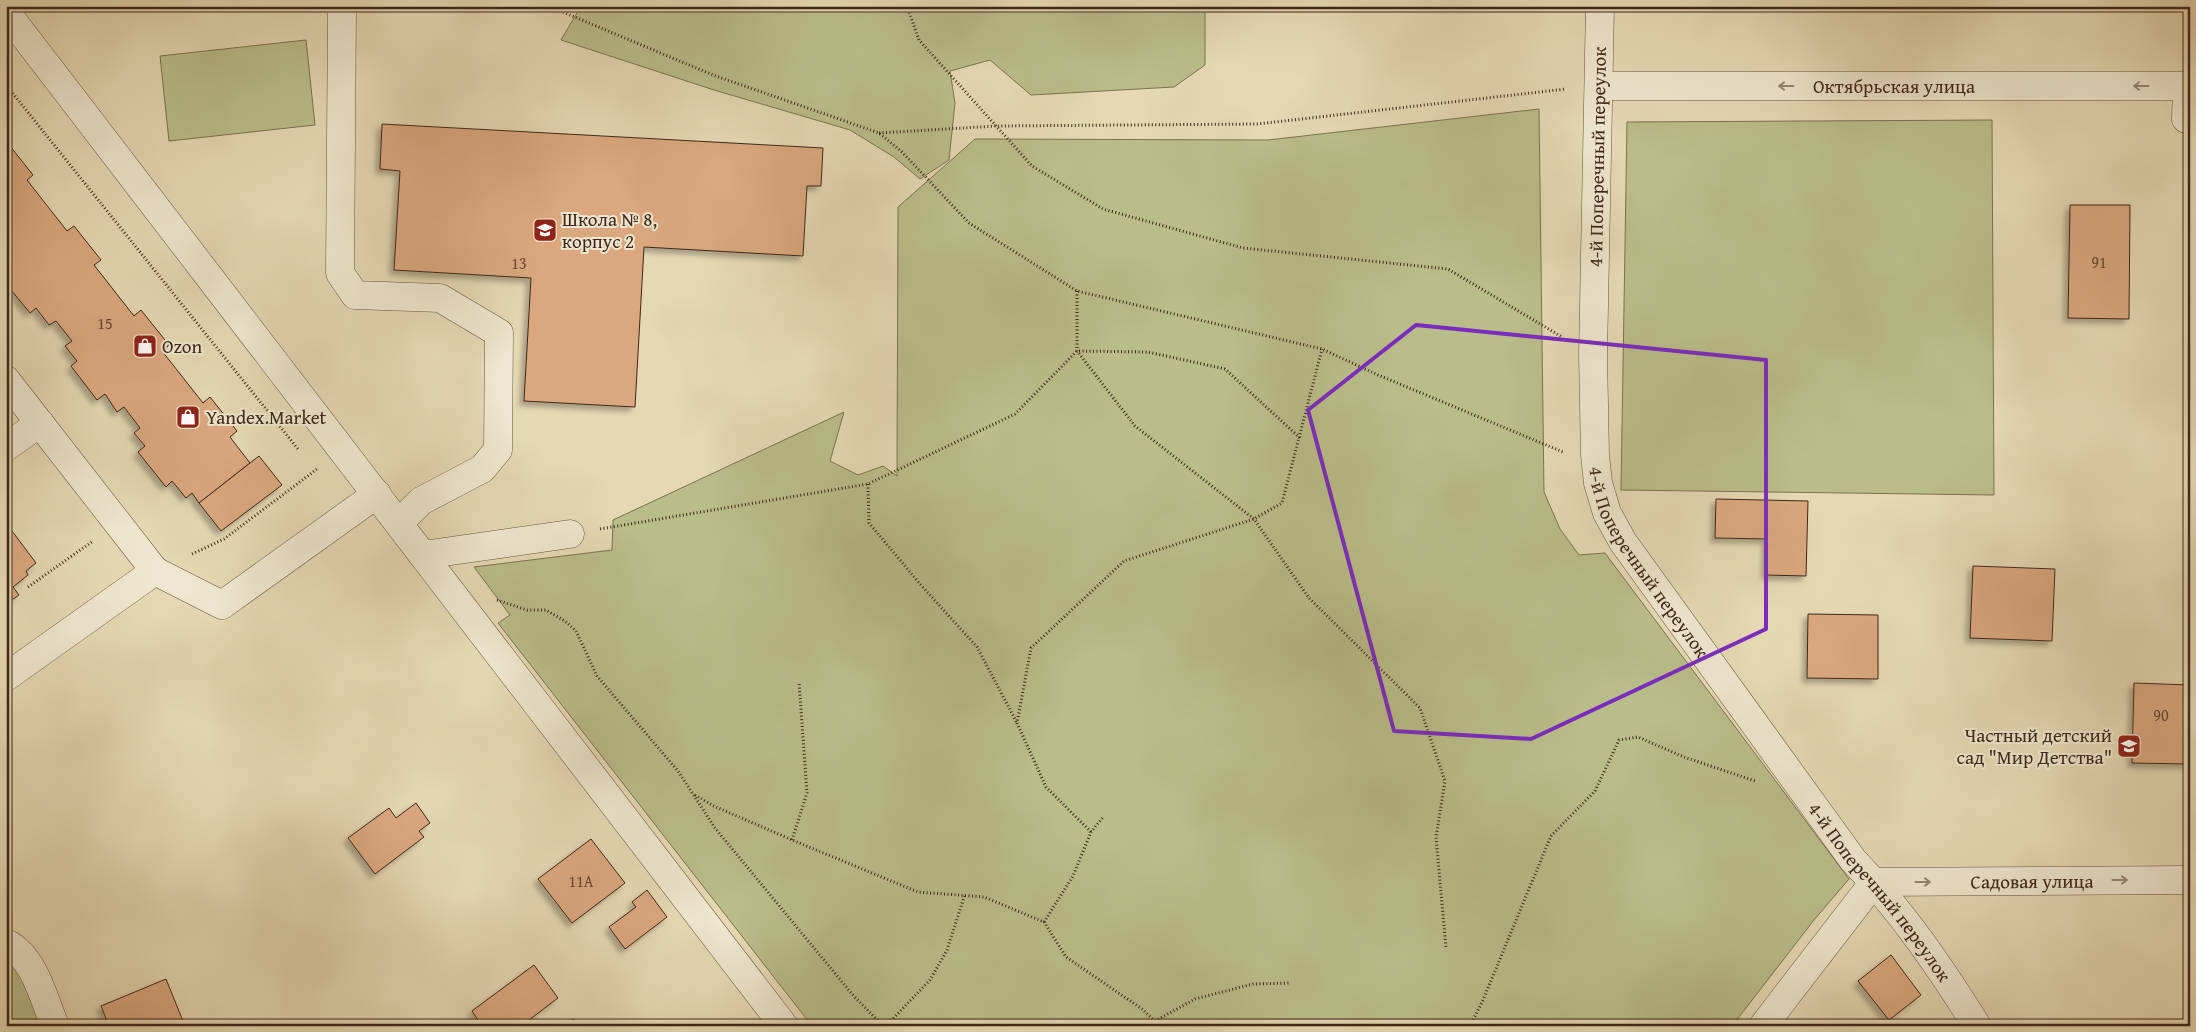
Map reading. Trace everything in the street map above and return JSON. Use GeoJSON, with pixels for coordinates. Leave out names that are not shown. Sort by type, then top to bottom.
{"type":"FeatureCollection","features":[{"type":"Feature","properties":{"kind":"street","name":"4-й Поперечный переулок"},"geometry":{"type":"LineString","coordinates":[[1600,6],[1593,355],[1595,455],[1598,482],[1607,513],[1623,542],[1853,860],[1874,882],[1934,957],[1977,1026]]}},
{"type":"Feature","properties":{"kind":"street"},"geometry":{"type":"LineString","coordinates":[[342,10],[340,273],[355,294],[440,298],[499,333],[498,450],[482,470],[421,501],[399,523]]}},
{"type":"Feature","properties":{"kind":"street"},"geometry":{"type":"LineString","coordinates":[[6,12],[784,1026]]}},
{"type":"Feature","properties":{"kind":"street","name":"Октябрьская улица"},"geometry":{"type":"LineString","coordinates":[[1599,86],[2188,86]]}},
{"type":"Feature","properties":{"kind":"street"},"geometry":{"type":"LineString","coordinates":[[2186,119],[2188,86]]}},
{"type":"Feature","properties":{"kind":"street"},"geometry":{"type":"LineString","coordinates":[[6,380],[156,571],[222,605],[377,494]]}},
{"type":"Feature","properties":{"kind":"street"},"geometry":{"type":"LineString","coordinates":[[6,447],[40,423]]}},
{"type":"Feature","properties":{"kind":"street"},"geometry":{"type":"LineString","coordinates":[[423,554],[570,534]]}},
{"type":"Feature","properties":{"kind":"street"},"geometry":{"type":"LineString","coordinates":[[6,677],[156,571]]}},
{"type":"Feature","properties":{"kind":"street","name":"Садовая улица"},"geometry":{"type":"LineString","coordinates":[[1874,882],[2190,880]]}},
{"type":"Feature","properties":{"kind":"street"},"geometry":{"type":"LineString","coordinates":[[1763,1026],[1874,882]]}},
{"type":"Feature","properties":{"kind":"street"},"geometry":{"type":"LineString","coordinates":[[6,943],[17,949],[26,958],[55,1026]]}},
{"type":"Feature","properties":{"kind":"path"},"geometry":{"type":"LineString","coordinates":[[469,6],[558,10],[713,75],[879,133],[902,152],[969,223],[1077,291],[1322,349],[1378,375],[1566,454]]}},
{"type":"Feature","properties":{"kind":"path"},"geometry":{"type":"LineString","coordinates":[[558,10],[569,6]]}},
{"type":"Feature","properties":{"kind":"path"},"geometry":{"type":"LineString","coordinates":[[907,6],[919,40],[1032,166],[1103,209],[1243,248],[1448,269],[1593,355]]}},
{"type":"Feature","properties":{"kind":"path"},"geometry":{"type":"LineString","coordinates":[[6,85],[303,455]]}},
{"type":"Feature","properties":{"kind":"path"},"geometry":{"type":"LineString","coordinates":[[879,133],[996,126],[1258,124],[1599,86]]}},
{"type":"Feature","properties":{"kind":"path"},"geometry":{"type":"LineString","coordinates":[[1077,291],[1078,351],[1135,426],[1254,519],[1309,598],[1420,708],[1445,781],[1436,837],[1446,948]]}},
{"type":"Feature","properties":{"kind":"path"},"geometry":{"type":"LineString","coordinates":[[1017,723],[1031,648],[1124,561],[1254,519],[1282,503],[1322,349]]}},
{"type":"Feature","properties":{"kind":"path"},"geometry":{"type":"LineString","coordinates":[[570,534],[868,484],[1015,414],[1078,351],[1148,352],[1225,369],[1300,438]]}},
{"type":"Feature","properties":{"kind":"path"},"geometry":{"type":"LineString","coordinates":[[156,571],[224,539],[343,450]]}},
{"type":"Feature","properties":{"kind":"path"},"geometry":{"type":"LineString","coordinates":[[309,463],[315,470]]}},
{"type":"Feature","properties":{"kind":"path"},"geometry":{"type":"LineString","coordinates":[[868,484],[868,523],[977,647],[1017,723],[1046,787],[1091,832]]}},
{"type":"Feature","properties":{"kind":"path"},"geometry":{"type":"LineString","coordinates":[[28,588],[99,536]]}},
{"type":"Feature","properties":{"kind":"path"},"geometry":{"type":"LineString","coordinates":[[449,589],[492,598],[528,610],[546,610],[565,621],[576,631],[597,676],[678,771],[726,842],[852,994],[884,1026],[930,980],[947,950],[966,894]]}},
{"type":"Feature","properties":{"kind":"path"},"geometry":{"type":"LineString","coordinates":[[792,840],[806,793],[799,682]]}},
{"type":"Feature","properties":{"kind":"path"},"geometry":{"type":"LineString","coordinates":[[1470,1026],[1483,1000],[1551,836],[1595,791],[1619,740],[1638,737],[1684,757],[1764,783]]}},
{"type":"Feature","properties":{"kind":"path"},"geometry":{"type":"LineString","coordinates":[[694,795],[714,806],[792,840],[918,892],[966,894],[984,897],[1044,922],[1066,957],[1142,1009],[1160,1026]]}},
{"type":"Feature","properties":{"kind":"path"},"geometry":{"type":"LineString","coordinates":[[1044,922],[1072,876],[1091,832],[1104,816]]}},
{"type":"Feature","properties":{"kind":"path"},"geometry":{"type":"LineString","coordinates":[[1155,1021],[1195,999],[1253,984],[1291,983]]}},
{"type":"Feature","properties":{"kind":"highlighted area"},"geometry":{"type":"Polygon","coordinates":[[[1416,325],[1766,360],[1766,629],[1531,739],[1394,731],[1308,410],[1416,325]]]}},
{"type":"Feature","properties":{"kind":"green space"},"geometry":{"type":"Polygon","coordinates":[[[581,6],[1202,6],[1205,9],[1205,65],[1174,87],[1031,95],[990,60],[950,71],[955,103],[949,160],[920,179],[894,157],[850,130],[714,90],[561,40],[581,6]]]}},
{"type":"Feature","properties":{"kind":"green space"},"geometry":{"type":"Polygon","coordinates":[[[306,40],[315,125],[169,141],[160,56],[306,40]]]}},
{"type":"Feature","properties":{"kind":"green space"},"geometry":{"type":"Polygon","coordinates":[[[1539,109],[1544,492],[1560,529],[1579,555],[1605,553],[1849,879],[1814,920],[1732,1026],[812,1026],[498,623],[510,615],[474,567],[612,550],[613,520],[844,412],[830,461],[858,475],[883,466],[897,476],[898,207],[975,139],[1268,140],[1539,109]]]}},
{"type":"Feature","properties":{"kind":"green space"},"geometry":{"type":"Polygon","coordinates":[[[1992,120],[1994,495],[1621,490],[1627,122],[1992,120]]]}},
{"type":"Feature","properties":{"kind":"green space"},"geometry":{"type":"Polygon","coordinates":[[[6,958],[21,976],[41,1026],[6,1026],[6,958]]]}},
{"type":"Feature","properties":{"kind":"building"},"geometry":{"type":"Polygon","coordinates":[[[382,124],[823,148],[821,186],[807,186],[803,256],[644,247],[635,407],[524,401],[531,278],[394,270],[400,171],[380,169],[382,124]]]}},
{"type":"Feature","properties":{"kind":"building"},"geometry":{"type":"Polygon","coordinates":[[[6,141],[33,175],[27,180],[67,231],[74,226],[101,260],[94,265],[134,316],[141,310],[169,345],[162,351],[203,403],[210,397],[237,431],[230,437],[250,463],[199,503],[192,493],[186,498],[172,481],[166,487],[138,452],[145,446],[134,433],[140,428],[124,407],[117,412],[105,394],[97,400],[71,366],[77,361],[65,346],[72,341],[56,321],[49,325],[36,308],[30,313],[6,284],[6,277],[10,275],[6,270],[6,141]]]}},
{"type":"Feature","properties":{"kind":"building"},"geometry":{"type":"Polygon","coordinates":[[[2070,205],[2130,205],[2129,319],[2068,318],[2070,205]]]}},
{"type":"Feature","properties":{"kind":"building"},"geometry":{"type":"Polygon","coordinates":[[[259,456],[282,485],[221,531],[199,503],[259,456]]]}},
{"type":"Feature","properties":{"kind":"building"},"geometry":{"type":"Polygon","coordinates":[[[1716,499],[1808,501],[1806,576],[1766,575],[1767,539],[1715,538],[1716,499]]]}},
{"type":"Feature","properties":{"kind":"building"},"geometry":{"type":"Polygon","coordinates":[[[6,523],[36,563],[26,571],[28,575],[13,587],[19,595],[6,604],[6,523]]]}},
{"type":"Feature","properties":{"kind":"building"},"geometry":{"type":"Polygon","coordinates":[[[1973,566],[2055,569],[2052,641],[1970,638],[1973,566]]]}},
{"type":"Feature","properties":{"kind":"building"},"geometry":{"type":"Polygon","coordinates":[[[1808,614],[1878,615],[1878,679],[1807,678],[1808,614]]]}},
{"type":"Feature","properties":{"kind":"building"},"geometry":{"type":"Polygon","coordinates":[[[2134,683],[2190,685],[2189,764],[2132,763],[2134,683]]]}},
{"type":"Feature","properties":{"kind":"building"},"geometry":{"type":"Polygon","coordinates":[[[416,803],[430,823],[419,831],[424,837],[375,874],[348,838],[389,808],[396,818],[416,803]]]}},
{"type":"Feature","properties":{"kind":"building"},"geometry":{"type":"Polygon","coordinates":[[[591,839],[625,883],[572,923],[538,879],[591,839]]]}},
{"type":"Feature","properties":{"kind":"building"},"geometry":{"type":"Polygon","coordinates":[[[647,890],[667,917],[625,949],[609,927],[636,907],[632,902],[647,890]]]}},
{"type":"Feature","properties":{"kind":"building"},"geometry":{"type":"Polygon","coordinates":[[[1891,955],[1921,995],[1889,1020],[1858,981],[1891,955]]]}},
{"type":"Feature","properties":{"kind":"building"},"geometry":{"type":"Polygon","coordinates":[[[534,965],[558,998],[521,1026],[482,1026],[472,1011],[534,965]]]}},
{"type":"Feature","properties":{"kind":"building"},"geometry":{"type":"Polygon","coordinates":[[[166,979],[185,1026],[109,1026],[101,1006],[166,979]]]}},
{"type":"Feature","properties":{"kind":"building"},"geometry":{"type":"Polygon","coordinates":[[[573,1019],[579,1026],[564,1026],[573,1019]]]}},
{"type":"Feature","properties":{"kind":"place","name":"Школа № 8, корпус 2"},"geometry":{"type":"Point","coordinates":[545,230]}},
{"type":"Feature","properties":{"kind":"place","name":"Ozon"},"geometry":{"type":"Point","coordinates":[145,346]}},
{"type":"Feature","properties":{"kind":"place","name":"Yandex.Market"},"geometry":{"type":"Point","coordinates":[188,417]}},
{"type":"Feature","properties":{"kind":"place","name":"Частный детский сад \"Мир Детства\""},"geometry":{"type":"Point","coordinates":[2129,746]}}]}
